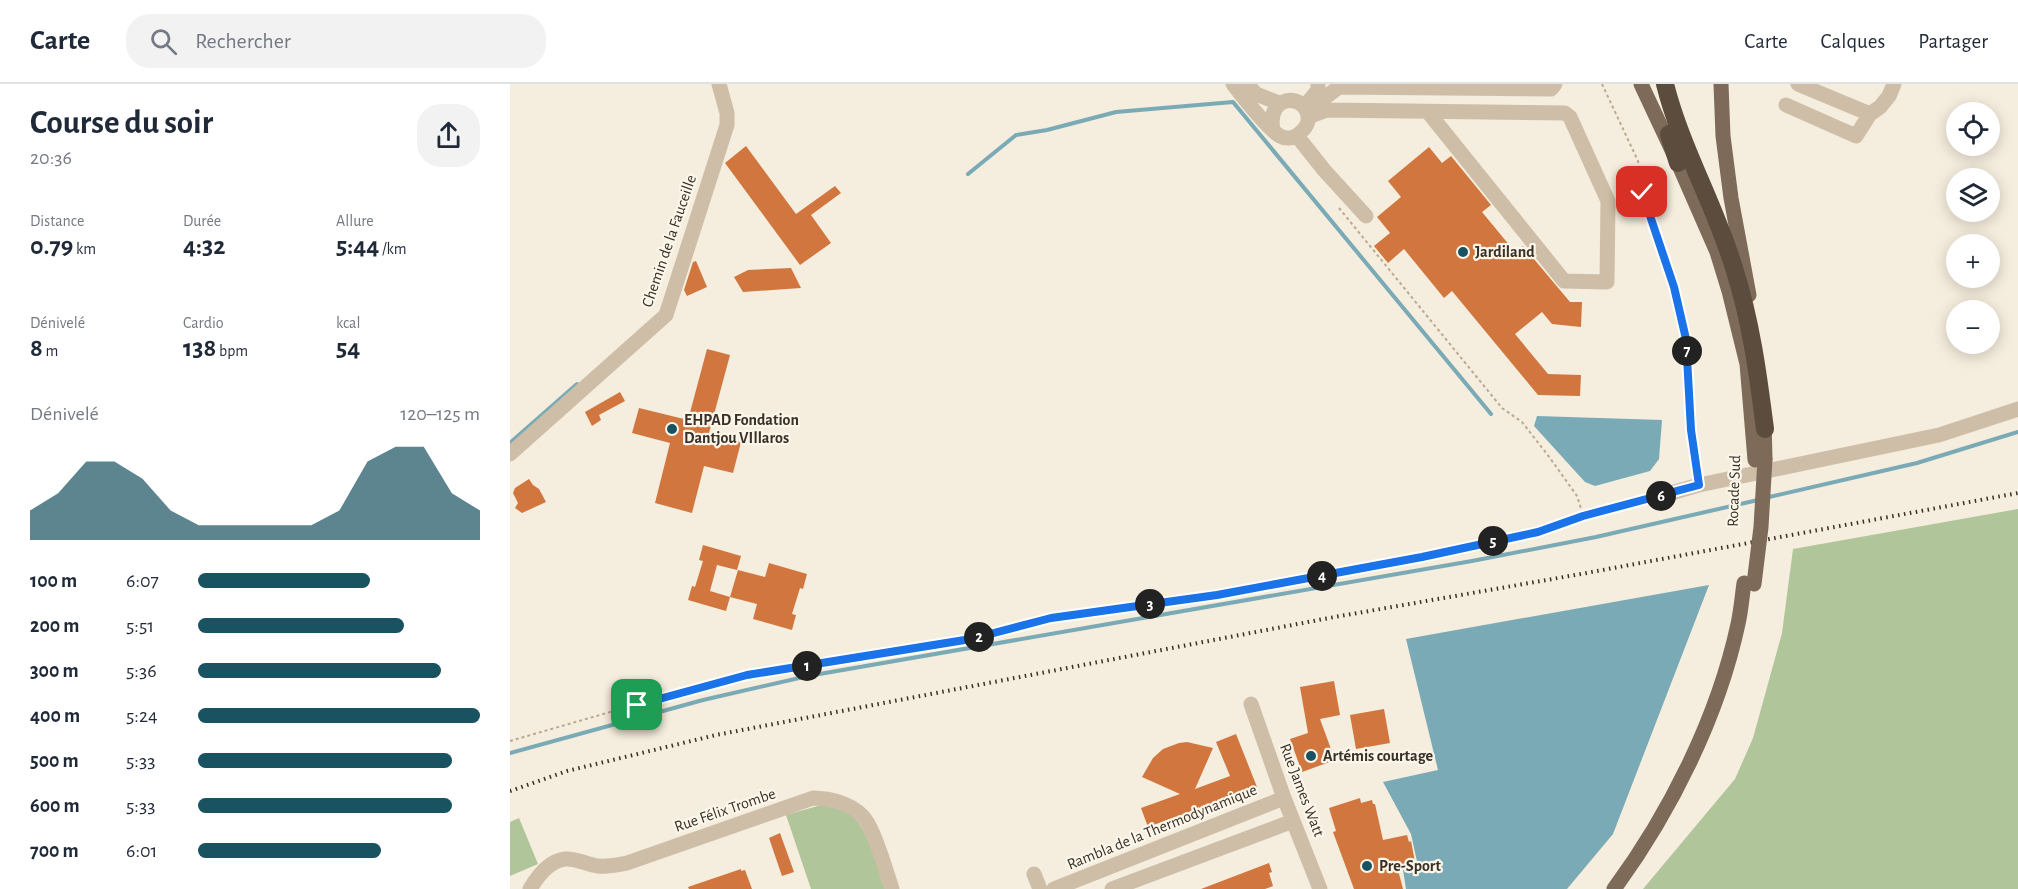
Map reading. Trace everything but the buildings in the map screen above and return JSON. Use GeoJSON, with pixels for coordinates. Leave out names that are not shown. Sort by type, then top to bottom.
{"type":"FeatureCollection","features":[{"type":"Feature","properties":{"kind":"highway"},"geometry":{"type":"LineString","coordinates":[[1653,84],[1678,163]]}},
{"type":"Feature","properties":{"kind":"highway"},"geometry":{"type":"LineString","coordinates":[[1665,84],[1672,113],[1734,266],[1749,318],[1765,429]]}},
{"type":"Feature","properties":{"kind":"main road","name":"Rocade Sud"},"geometry":{"type":"LineString","coordinates":[[1626,889],[1666,827],[1713,729],[1732,673],[1761,526],[1760,459],[1747,364],[1729,291],[1717,252],[1641,84]]}},
{"type":"Feature","properties":{"kind":"main road","name":"Rocade Sud"},"geometry":{"type":"LineString","coordinates":[[1721,84],[1723,136],[1731,198],[1760,355],[1765,429],[1760,459]]}},
{"type":"Feature","properties":{"kind":"main road","name":"Rocade Sud"},"geometry":{"type":"LineString","coordinates":[[1614,889],[1658,824],[1706,726],[1725,671],[1749,584]]}},
{"type":"Feature","properties":{"kind":"street","name":"Chemin de la Fauceille"},"geometry":{"type":"LineString","coordinates":[[510,454],[666,315],[727,125],[727,113],[719,84]]}},
{"type":"Feature","properties":{"kind":"street"},"geometry":{"type":"LineString","coordinates":[[1233,84],[1273,130],[1280,136],[1288,138],[1297,136],[1306,128],[1318,84]]}},
{"type":"Feature","properties":{"kind":"street"},"geometry":{"type":"LineString","coordinates":[[1247,84],[1256,94],[1280,103]]}},
{"type":"Feature","properties":{"kind":"street"},"geometry":{"type":"LineString","coordinates":[[1309,113],[1339,87],[1551,89],[1555,84]]}},
{"type":"Feature","properties":{"kind":"street"},"geometry":{"type":"LineString","coordinates":[[1798,84],[1870,114]]}},
{"type":"Feature","properties":{"kind":"street"},"geometry":{"type":"LineString","coordinates":[[1786,105],[1856,135],[1870,114],[1889,96],[1894,84]]}},
{"type":"Feature","properties":{"kind":"street"},"geometry":{"type":"LineString","coordinates":[[1273,130],[1271,118],[1280,103],[1289,100],[1297,102],[1309,113]]}},
{"type":"Feature","properties":{"kind":"street"},"geometry":{"type":"LineString","coordinates":[[1309,113],[1327,110],[1565,113],[1570,117],[1608,201],[1607,282],[1564,281],[1428,112]]}},
{"type":"Feature","properties":{"kind":"street"},"geometry":{"type":"LineString","coordinates":[[1297,136],[1366,216]]}},
{"type":"Feature","properties":{"kind":"street"},"geometry":{"type":"LineString","coordinates":[[1671,493],[1699,485],[1939,435],[2018,409]]}},
{"type":"Feature","properties":{"kind":"street","name":"Rue James Watt"},"geometry":{"type":"LineString","coordinates":[[1251,704],[1284,798],[1320,889]]}},
{"type":"Feature","properties":{"kind":"street","name":"Rue Félix Trombe"},"geometry":{"type":"LineString","coordinates":[[530,889],[540,874],[552,864],[566,859],[609,867],[627,863],[813,798],[828,798],[857,810],[867,822],[892,889]]}},
{"type":"Feature","properties":{"kind":"street","name":"Rambla de la Thermodynamique"},"geometry":{"type":"LineString","coordinates":[[1054,889],[1284,798]]}},
{"type":"Feature","properties":{"kind":"street"},"geometry":{"type":"LineString","coordinates":[[1112,889],[1293,821]]}},
{"type":"Feature","properties":{"kind":"street"},"geometry":{"type":"LineString","coordinates":[[1034,874],[1040,889]]}},
{"type":"Feature","properties":{"kind":"path"},"geometry":{"type":"LineString","coordinates":[[1602,84],[1638,161],[1642,192],[1674,287],[1686,339],[1691,430],[1699,485]]}},
{"type":"Feature","properties":{"kind":"path"},"geometry":{"type":"LineString","coordinates":[[1339,208],[1502,408],[1521,422],[1577,496],[1583,516]]}},
{"type":"Feature","properties":{"kind":"path"},"geometry":{"type":"LineString","coordinates":[[510,741],[707,684],[747,675],[971,639],[1051,618],[1206,597],[1352,570],[1538,532],[1583,516],[1671,493]]}},
{"type":"Feature","properties":{"kind":"green space"},"geometry":{"type":"Polygon","coordinates":[[[2018,509],[2018,889],[1643,889],[1735,779],[1753,738],[1782,633],[1793,549],[2018,509]]]}},
{"type":"Feature","properties":{"kind":"green space"},"geometry":{"type":"Polygon","coordinates":[[[821,805],[846,810],[855,818],[868,840],[885,889],[811,889],[786,815],[821,805]]]}},
{"type":"Feature","properties":{"kind":"green space"},"geometry":{"type":"Polygon","coordinates":[[[519,818],[538,864],[510,876],[510,822],[519,818]]]}},
{"type":"Feature","properties":{"kind":"water"},"geometry":{"type":"Polygon","coordinates":[[[1537,416],[1662,420],[1659,459],[1650,471],[1595,486],[1585,482],[1534,426],[1537,416]]]}},
{"type":"Feature","properties":{"kind":"water"},"geometry":{"type":"Polygon","coordinates":[[[1709,585],[1613,834],[1567,889],[1406,889],[1403,870],[1418,866],[1411,834],[1383,782],[1438,770],[1406,639],[1709,585]]]}},
{"type":"Feature","properties":{"kind":"waterway"},"geometry":{"type":"LineString","coordinates":[[968,174],[1016,135],[1047,130],[1116,112],[1233,102],[1491,414]]}},
{"type":"Feature","properties":{"kind":"waterway"},"geometry":{"type":"LineString","coordinates":[[510,443],[577,384]]}},
{"type":"Feature","properties":{"kind":"waterway"},"geometry":{"type":"LineString","coordinates":[[1765,498],[1917,463],[2018,432]]}},
{"type":"Feature","properties":{"kind":"waterway"},"geometry":{"type":"LineString","coordinates":[[510,753],[703,700],[808,676],[1472,561],[1596,537],[1758,500]]}},
{"type":"Feature","properties":{"kind":"railway"},"geometry":{"type":"LineString","coordinates":[[510,791],[567,771],[716,735],[1329,618],[2018,493]]}},
{"type":"Feature","properties":{"kind":"place","name":"Jardiland"},"geometry":{"type":"Point","coordinates":[1463,252]}},
{"type":"Feature","properties":{"kind":"place","name":"EHPAD Fondation Dantjou VIllaros"},"geometry":{"type":"Point","coordinates":[672,429]}},
{"type":"Feature","properties":{"kind":"place","name":"Artémis courtage"},"geometry":{"type":"Point","coordinates":[1311,756]}},
{"type":"Feature","properties":{"kind":"place","name":"Pre-Sport"},"geometry":{"type":"Point","coordinates":[1367,866]}},
{"type":"Feature","properties":{"kind":"route"},"geometry":{"type":"LineString","coordinates":[[637,705],[707,684],[747,675],[971,639],[1051,618],[1217,595],[1422,557],[1538,532],[1583,516],[1699,485],[1691,430],[1686,339],[1674,287],[1642,192]]}}]}
